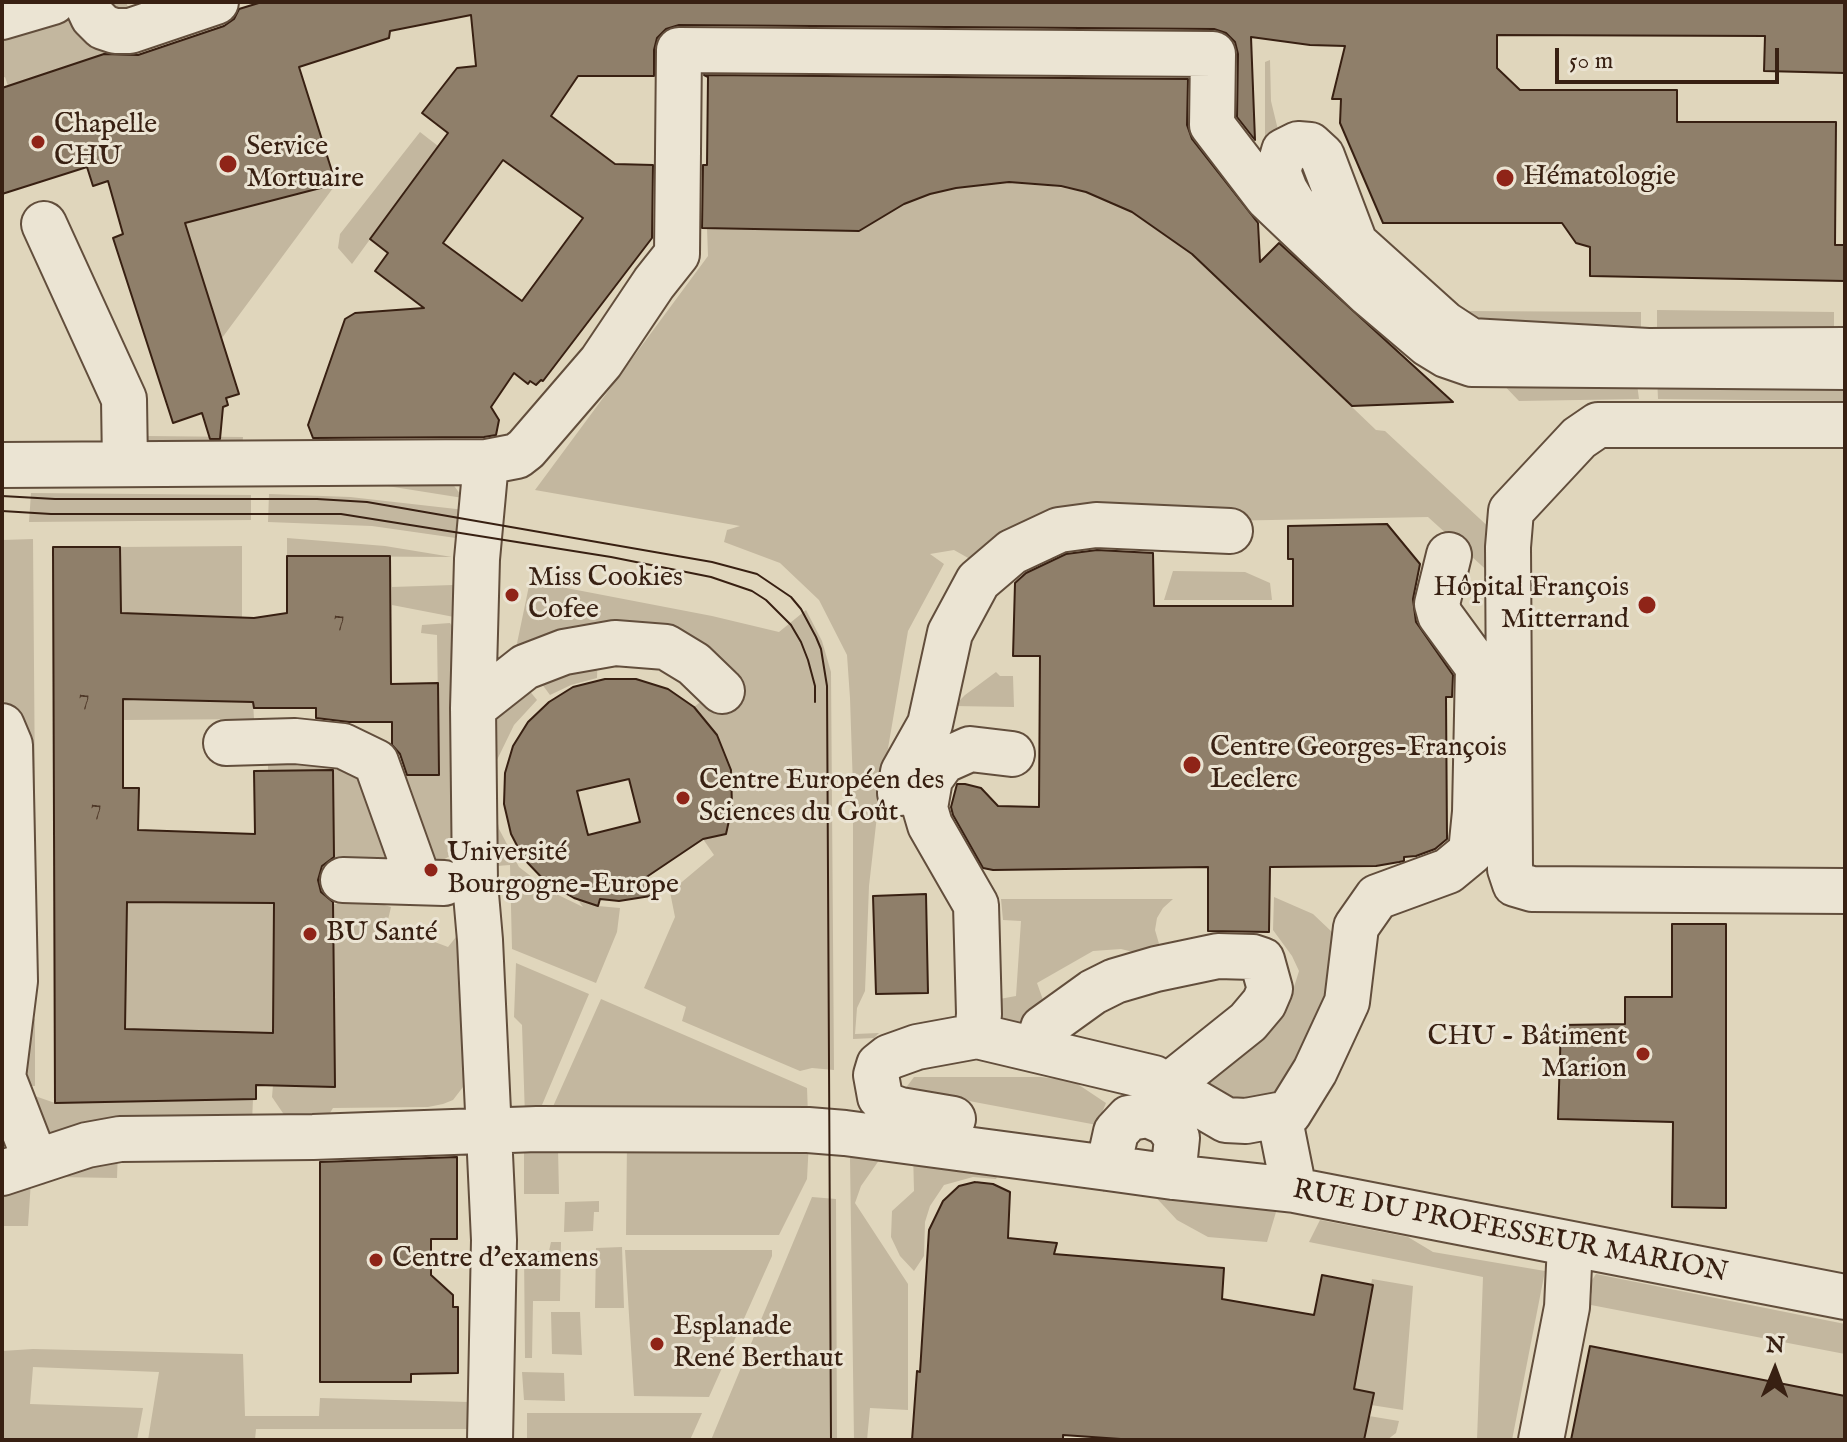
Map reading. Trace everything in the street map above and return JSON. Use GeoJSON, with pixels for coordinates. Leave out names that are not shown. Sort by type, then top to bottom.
{"type":"FeatureCollection","features":[{"type":"Feature","properties":{"kind":"street"},"geometry":{"type":"LineString","coordinates":[[2,17],[53,2]]}},
{"type":"Feature","properties":{"kind":"street"},"geometry":{"type":"LineString","coordinates":[[86,2],[93,17],[103,27],[115,31],[130,31],[216,2]]}},
{"type":"Feature","properties":{"kind":"street"},"geometry":{"type":"LineString","coordinates":[[2,465],[486,462],[505,460],[526,449],[601,362],[677,254],[679,50],[1213,54],[1212,125],[1267,197],[1369,294],[1428,344],[1446,355],[1472,364],[1845,367]]}},
{"type":"Feature","properties":{"kind":"street"},"geometry":{"type":"LineString","coordinates":[[1369,294],[1360,268],[1294,205],[1280,181],[1280,161],[1290,146],[1310,145],[1322,156],[1355,243],[1445,324],[1471,341],[1648,351],[1845,350]]}},
{"type":"Feature","properties":{"kind":"street"},"geometry":{"type":"LineString","coordinates":[[44,224],[124,399],[125,464]]}},
{"type":"Feature","properties":{"kind":"street"},"geometry":{"type":"LineString","coordinates":[[1845,425],[1598,425],[1579,438],[1511,511],[1508,521],[1510,869],[1515,884],[1532,889],[1845,891]]}},
{"type":"Feature","properties":{"kind":"street"},"geometry":{"type":"LineString","coordinates":[[486,462],[477,559],[473,708],[475,883],[494,1240],[490,1440]]}},
{"type":"Feature","properties":{"kind":"street"},"geometry":{"type":"LineString","coordinates":[[976,905],[932,874],[904,817],[899,797],[903,772],[930,724],[950,633],[978,581],[1012,552],[1059,530],[1096,525],[1230,531]]}},
{"type":"Feature","properties":{"kind":"street"},"geometry":{"type":"LineString","coordinates":[[1173,1177],[1177,1138],[1166,1123],[1148,1115],[1129,1118],[1116,1132],[1110,1158],[889,1106],[880,1097],[876,1075],[879,1065],[889,1057],[917,1047],[977,1036],[1154,1078],[1226,1120],[1246,1121],[1289,1113],[1315,1071],[1347,1002],[1356,927],[1377,897],[1448,871],[1471,852],[1475,812],[1478,667],[1440,615],[1437,604],[1449,555]]}},
{"type":"Feature","properties":{"kind":"street"},"geometry":{"type":"LineString","coordinates":[[473,708],[525,667],[564,652],[615,643],[666,647],[694,664],[722,691]]}},
{"type":"Feature","properties":{"kind":"street"},"geometry":{"type":"LineString","coordinates":[[2,726],[10,745],[15,981],[3,1077],[19,1168]]}},
{"type":"Feature","properties":{"kind":"street"},"geometry":{"type":"LineString","coordinates":[[226,743],[295,741],[343,746],[376,762],[419,882]]}},
{"type":"Feature","properties":{"kind":"street"},"geometry":{"type":"LineString","coordinates":[[977,1036],[976,905],[930,825],[925,808],[930,779],[943,761],[970,749],[1012,754]]}},
{"type":"Feature","properties":{"kind":"street"},"geometry":{"type":"LineString","coordinates":[[343,880],[475,883]]}},
{"type":"Feature","properties":{"kind":"street"},"geometry":{"type":"LineString","coordinates":[[1038,1049],[1043,1028],[1093,992],[1115,981],[1218,956],[1262,960],[1270,989],[1264,1003],[1248,1022],[1168,1086]]}},
{"type":"Feature","properties":{"kind":"street"},"geometry":{"type":"LineString","coordinates":[[1279,1115],[1294,1190]]}},
{"type":"Feature","properties":{"kind":"street","name":"RUE DU PROFESSEUR MARION"},"geometry":{"type":"LineString","coordinates":[[19,1168],[87,1145],[120,1139],[489,1131],[808,1130],[1110,1158],[1173,1177],[1294,1190],[1845,1297]]}},
{"type":"Feature","properties":{"kind":"street"},"geometry":{"type":"LineString","coordinates":[[1541,1440],[1567,1307],[1570,1245]]}},
{"type":"Feature","properties":{"kind":"shaded area"},"geometry":{"type":"Polygon","coordinates":[[[101,2],[126,2],[141,42],[8,86],[5,77],[2,78],[2,32],[101,2]]]}},
{"type":"Feature","properties":{"kind":"shaded area"},"geometry":{"type":"Polygon","coordinates":[[[1270,60],[1271,101],[1278,130],[1265,147],[1265,62],[1270,60]]]}},
{"type":"Feature","properties":{"kind":"shaded area"},"geometry":{"type":"Polygon","coordinates":[[[420,132],[438,146],[352,264],[338,248],[340,234],[420,132]]]}},
{"type":"Feature","properties":{"kind":"shaded area"},"geometry":{"type":"Polygon","coordinates":[[[1009,182],[1036,183],[1086,192],[1132,212],[1192,254],[1376,430],[1385,431],[1493,531],[1492,575],[1428,517],[1114,523],[977,563],[954,550],[930,554],[944,564],[908,631],[878,807],[869,886],[865,991],[857,1008],[855,1034],[879,1033],[874,1038],[853,1039],[853,788],[847,655],[819,600],[780,563],[724,542],[727,530],[740,526],[535,490],[708,256],[707,228],[904,204],[957,188],[1009,182]]]}},
{"type":"Feature","properties":{"kind":"shaded area"},"geometry":{"type":"Polygon","coordinates":[[[336,184],[222,338],[185,223],[336,184]]]}},
{"type":"Feature","properties":{"kind":"shaded area"},"geometry":{"type":"Polygon","coordinates":[[[1657,310],[1834,312],[1834,336],[1657,337],[1657,310]]]}},
{"type":"Feature","properties":{"kind":"shaded area"},"geometry":{"type":"Polygon","coordinates":[[[1462,311],[1641,312],[1641,341],[1507,341],[1462,311]]]}},
{"type":"Feature","properties":{"kind":"shaded area"},"geometry":{"type":"Polygon","coordinates":[[[1636,376],[1639,399],[1519,401],[1496,377],[1636,376]]]}},
{"type":"Feature","properties":{"kind":"shaded area"},"geometry":{"type":"Polygon","coordinates":[[[1657,376],[1845,378],[1845,401],[1658,399],[1657,376]]]}},
{"type":"Feature","properties":{"kind":"shaded area"},"geometry":{"type":"Polygon","coordinates":[[[147,436],[243,437],[242,449],[149,448],[147,436]]]}},
{"type":"Feature","properties":{"kind":"shaded area"},"geometry":{"type":"Polygon","coordinates":[[[447,476],[463,498],[362,482],[447,476]]]}},
{"type":"Feature","properties":{"kind":"shaded area"},"geometry":{"type":"Polygon","coordinates":[[[31,493],[251,495],[251,520],[29,522],[31,493]]]}},
{"type":"Feature","properties":{"kind":"shaded area"},"geometry":{"type":"Polygon","coordinates":[[[269,494],[350,497],[465,510],[463,539],[372,526],[268,522],[269,494]]]}},
{"type":"Feature","properties":{"kind":"shaded area"},"geometry":{"type":"Polygon","coordinates":[[[287,538],[385,546],[452,557],[287,556],[287,538]]]}},
{"type":"Feature","properties":{"kind":"shaded area"},"geometry":{"type":"Polygon","coordinates":[[[33,539],[36,919],[28,920],[19,736],[2,696],[2,540],[33,539]]]}},
{"type":"Feature","properties":{"kind":"shaded area"},"geometry":{"type":"Polygon","coordinates":[[[242,546],[242,618],[121,613],[120,547],[242,546]]]}},
{"type":"Feature","properties":{"kind":"shaded area"},"geometry":{"type":"Polygon","coordinates":[[[1173,571],[1245,572],[1270,583],[1272,600],[1164,600],[1173,571]]]}},
{"type":"Feature","properties":{"kind":"shaded area"},"geometry":{"type":"Polygon","coordinates":[[[530,581],[779,632],[806,610],[822,641],[831,672],[834,1070],[812,1068],[800,1071],[682,1021],[686,1007],[644,988],[675,917],[670,892],[714,855],[703,839],[726,834],[732,807],[731,770],[717,735],[694,707],[738,673],[708,651],[515,653],[530,581]]]}},
{"type":"Feature","properties":{"kind":"shaded area"},"geometry":{"type":"Polygon","coordinates":[[[453,585],[454,617],[392,605],[392,587],[453,585]]]}},
{"type":"Feature","properties":{"kind":"shaded area"},"geometry":{"type":"Polygon","coordinates":[[[450,623],[455,631],[455,853],[429,868],[392,775],[439,774],[437,635],[421,633],[422,625],[450,623]]]}},
{"type":"Feature","properties":{"kind":"shaded area"},"geometry":{"type":"Polygon","coordinates":[[[598,650],[597,678],[550,695],[536,676],[598,650]]]}},
{"type":"Feature","properties":{"kind":"shaded area"},"geometry":{"type":"Polygon","coordinates":[[[996,672],[1000,676],[1013,676],[1014,707],[954,706],[965,695],[996,672]]]}},
{"type":"Feature","properties":{"kind":"shaded area"},"geometry":{"type":"Polygon","coordinates":[[[524,684],[537,700],[514,725],[496,762],[493,796],[499,829],[519,867],[550,891],[583,907],[577,899],[598,906],[620,908],[617,932],[596,983],[512,949],[510,865],[484,867],[485,730],[524,684]]]}},
{"type":"Feature","properties":{"kind":"shaded area"},"geometry":{"type":"Polygon","coordinates":[[[123,699],[253,702],[254,719],[123,720],[123,699]]]}},
{"type":"Feature","properties":{"kind":"shaded area"},"geometry":{"type":"Polygon","coordinates":[[[268,756],[360,764],[391,861],[334,862],[333,771],[268,771],[268,756]]]}},
{"type":"Feature","properties":{"kind":"shaded area"},"geometry":{"type":"Polygon","coordinates":[[[1274,897],[1313,914],[1332,932],[1333,969],[1314,1034],[1279,1096],[1249,1102],[1199,1089],[1294,987],[1299,971],[1273,930],[1274,897]]]}},
{"type":"Feature","properties":{"kind":"shaded area"},"geometry":{"type":"Polygon","coordinates":[[[1001,899],[1173,899],[1157,918],[1155,930],[1162,954],[1145,955],[1121,949],[1093,951],[1037,983],[1047,1011],[1026,1023],[997,1018],[994,1000],[1016,996],[1021,921],[1003,920],[1001,899]]]}},
{"type":"Feature","properties":{"kind":"shaded area"},"geometry":{"type":"Polygon","coordinates":[[[127,902],[274,903],[273,1033],[125,1029],[127,902]]]}},
{"type":"Feature","properties":{"kind":"shaded area"},"geometry":{"type":"Polygon","coordinates":[[[378,903],[391,907],[387,924],[448,947],[456,937],[466,950],[463,1087],[453,1100],[443,1104],[428,1107],[333,1108],[325,1121],[289,1122],[272,1097],[273,1085],[335,1086],[333,904],[378,903]]]}},
{"type":"Feature","properties":{"kind":"shaded area"},"geometry":{"type":"Polygon","coordinates":[[[516,963],[589,994],[542,1105],[535,1116],[525,1117],[522,1025],[514,1017],[516,963]]]}},
{"type":"Feature","properties":{"kind":"shaded area"},"geometry":{"type":"Polygon","coordinates":[[[601,999],[807,1088],[808,1115],[551,1111],[601,999]]]}},
{"type":"Feature","properties":{"kind":"shaded area"},"geometry":{"type":"Polygon","coordinates":[[[35,1018],[35,1086],[15,1086],[12,1067],[27,1064],[28,1029],[35,1018]]]}},
{"type":"Feature","properties":{"kind":"shaded area"},"geometry":{"type":"Polygon","coordinates":[[[914,1077],[1041,1077],[1073,1081],[1106,1103],[1097,1125],[905,1089],[914,1077]]]}},
{"type":"Feature","properties":{"kind":"shaded area"},"geometry":{"type":"Polygon","coordinates":[[[32,1095],[55,1103],[253,1099],[252,1122],[45,1138],[32,1095]]]}},
{"type":"Feature","properties":{"kind":"shaded area"},"geometry":{"type":"Polygon","coordinates":[[[627,1141],[809,1141],[807,1179],[779,1235],[626,1235],[627,1141]]]}},
{"type":"Feature","properties":{"kind":"shaded area"},"geometry":{"type":"Polygon","coordinates":[[[524,1148],[558,1148],[559,1194],[524,1194],[524,1148]]]}},
{"type":"Feature","properties":{"kind":"shaded area"},"geometry":{"type":"Polygon","coordinates":[[[118,1149],[117,1178],[56,1177],[118,1149]]]}},
{"type":"Feature","properties":{"kind":"shaded area"},"geometry":{"type":"Polygon","coordinates":[[[913,1151],[1005,1161],[996,1179],[973,1177],[944,1185],[930,1206],[925,1222],[924,1256],[914,1271],[900,1256],[891,1237],[892,1211],[914,1191],[913,1151]]]}},
{"type":"Feature","properties":{"kind":"shaded area"},"geometry":{"type":"Polygon","coordinates":[[[882,1156],[861,1186],[855,1203],[908,1284],[908,1410],[870,1408],[867,1440],[854,1440],[850,1158],[882,1156]]]}},
{"type":"Feature","properties":{"kind":"shaded area"},"geometry":{"type":"Polygon","coordinates":[[[31,1181],[28,1226],[2,1226],[2,1192],[31,1181]]]}},
{"type":"Feature","properties":{"kind":"shaded area"},"geometry":{"type":"Polygon","coordinates":[[[1148,1189],[1276,1212],[1267,1242],[1208,1237],[1177,1220],[1148,1189]]]}},
{"type":"Feature","properties":{"kind":"shaded area"},"geometry":{"type":"Polygon","coordinates":[[[812,1197],[836,1199],[837,1440],[711,1440],[812,1197]]]}},
{"type":"Feature","properties":{"kind":"shaded area"},"geometry":{"type":"Polygon","coordinates":[[[599,1201],[599,1212],[594,1212],[593,1231],[564,1232],[565,1202],[599,1201]]]}},
{"type":"Feature","properties":{"kind":"shaded area"},"geometry":{"type":"Polygon","coordinates":[[[1320,1220],[1408,1237],[1433,1252],[1545,1271],[1512,1440],[1477,1440],[1483,1277],[1309,1242],[1320,1220]]]}},
{"type":"Feature","properties":{"kind":"shaded area"},"geometry":{"type":"Polygon","coordinates":[[[551,1242],[561,1242],[560,1301],[533,1301],[532,1358],[525,1358],[524,1251],[549,1251],[551,1242]]]}},
{"type":"Feature","properties":{"kind":"shaded area"},"geometry":{"type":"Polygon","coordinates":[[[622,1247],[624,1308],[595,1308],[596,1248],[622,1247]]]}},
{"type":"Feature","properties":{"kind":"shaded area"},"geometry":{"type":"Polygon","coordinates":[[[625,1250],[772,1250],[709,1397],[634,1396],[625,1250]]]}},
{"type":"Feature","properties":{"kind":"shaded area"},"geometry":{"type":"Polygon","coordinates":[[[1596,1274],[1845,1324],[1845,1354],[1591,1305],[1592,1294],[1588,1286],[1596,1274]]]}},
{"type":"Feature","properties":{"kind":"shaded area"},"geometry":{"type":"Polygon","coordinates":[[[1372,1279],[1413,1286],[1403,1410],[1371,1405],[1374,1393],[1354,1389],[1372,1279]]]}},
{"type":"Feature","properties":{"kind":"shaded area"},"geometry":{"type":"Polygon","coordinates":[[[551,1312],[580,1312],[582,1355],[552,1354],[551,1312]]]}},
{"type":"Feature","properties":{"kind":"shaded area"},"geometry":{"type":"Polygon","coordinates":[[[2,1351],[243,1354],[245,1416],[319,1416],[320,1398],[469,1402],[468,1429],[256,1429],[255,1440],[148,1440],[159,1372],[33,1367],[30,1404],[143,1408],[137,1440],[2,1440],[2,1351]]]}},
{"type":"Feature","properties":{"kind":"shaded area"},"geometry":{"type":"Polygon","coordinates":[[[522,1372],[564,1373],[565,1401],[524,1400],[522,1372]]]}},
{"type":"Feature","properties":{"kind":"shaded area"},"geometry":{"type":"Polygon","coordinates":[[[527,1413],[702,1413],[690,1440],[527,1440],[527,1413]]]}},
{"type":"Feature","properties":{"kind":"shaded area"},"geometry":{"type":"Polygon","coordinates":[[[1369,1416],[1399,1421],[1396,1433],[1387,1440],[1364,1440],[1369,1416]]]}},
{"type":"Feature","properties":{"kind":"building"},"geometry":{"type":"Polygon","coordinates":[[[262,2],[1845,2],[1845,73],[1764,71],[1765,36],[1497,35],[1497,68],[1520,90],[1677,90],[1677,122],[1836,122],[1835,245],[1845,245],[1845,281],[1590,276],[1590,247],[1576,243],[1562,223],[1383,223],[1340,123],[1341,99],[1332,99],[1345,46],[1251,37],[1255,140],[1237,117],[1238,54],[1235,42],[1226,33],[1214,29],[679,25],[666,29],[657,38],[654,76],[578,76],[551,116],[615,164],[653,165],[652,238],[543,381],[536,385],[530,381],[528,384],[514,373],[491,407],[499,420],[496,435],[313,438],[308,425],[345,319],[355,313],[424,308],[375,271],[388,253],[370,239],[448,133],[422,113],[457,68],[476,66],[471,15],[390,31],[389,38],[299,67],[336,184],[185,223],[239,394],[226,398],[228,405],[223,407],[220,439],[210,439],[202,413],[173,423],[113,238],[123,234],[108,181],[93,186],[87,167],[2,194],[2,88],[104,54],[138,55],[224,26],[234,19],[239,9],[262,2]],[[503,160],[443,243],[522,301],[583,218],[503,160]]]}},
{"type":"Feature","properties":{"kind":"building"},"geometry":{"type":"Polygon","coordinates":[[[704,75],[1188,79],[1187,125],[1192,139],[1258,223],[1260,262],[1279,243],[1453,402],[1352,406],[1192,254],[1132,212],[1086,192],[1061,186],[1009,182],[956,188],[904,204],[859,231],[702,228],[703,165],[707,165],[708,77],[704,75]]]}},
{"type":"Feature","properties":{"kind":"building"},"geometry":{"type":"Polygon","coordinates":[[[1387,524],[1420,564],[1413,599],[1416,622],[1453,675],[1452,697],[1446,697],[1447,839],[1435,849],[1404,857],[1404,861],[1376,866],[1270,867],[1269,932],[1208,931],[1208,867],[983,868],[953,815],[951,807],[957,784],[981,788],[998,806],[1039,807],[1040,656],[1013,656],[1015,583],[1026,573],[1066,554],[1097,550],[1153,553],[1154,606],[1293,606],[1293,559],[1288,559],[1288,526],[1387,524]]]}},
{"type":"Feature","properties":{"kind":"building"},"geometry":{"type":"Polygon","coordinates":[[[53,547],[120,547],[121,613],[254,618],[287,613],[287,556],[390,556],[391,684],[438,683],[439,775],[407,775],[400,754],[392,745],[392,722],[316,718],[316,708],[254,708],[253,702],[123,699],[123,788],[139,788],[138,830],[255,834],[254,771],[333,770],[334,857],[322,866],[318,880],[321,892],[333,902],[335,1087],[256,1085],[256,1099],[55,1103],[53,547]],[[127,902],[125,1029],[273,1033],[274,903],[127,902]]]}},
{"type":"Feature","properties":{"kind":"building","name":"Centre Européen des Sciences du Goût"},"geometry":{"type":"Polygon","coordinates":[[[605,679],[636,679],[668,689],[694,707],[717,735],[731,770],[732,807],[726,834],[703,839],[645,878],[657,895],[619,901],[600,899],[598,906],[574,898],[546,882],[524,859],[511,834],[504,804],[505,773],[513,746],[528,722],[549,702],[573,687],[605,679]],[[629,779],[577,791],[588,835],[640,822],[629,779]]]}},
{"type":"Feature","properties":{"kind":"building"},"geometry":{"type":"Polygon","coordinates":[[[926,894],[928,993],[876,994],[873,896],[926,894]]]}},
{"type":"Feature","properties":{"kind":"building","name":"CHU - Bâtiment Marion"},"geometry":{"type":"Polygon","coordinates":[[[1672,924],[1726,924],[1726,1208],[1672,1207],[1673,1122],[1558,1119],[1561,1025],[1625,1024],[1625,997],[1672,997],[1672,924]]]}},
{"type":"Feature","properties":{"kind":"building","name":"Centre d'examens"},"geometry":{"type":"Polygon","coordinates":[[[457,1157],[457,1239],[431,1239],[431,1275],[453,1295],[453,1307],[458,1307],[458,1373],[411,1374],[411,1382],[320,1382],[320,1162],[457,1157]]]}},
{"type":"Feature","properties":{"kind":"building"},"geometry":{"type":"Polygon","coordinates":[[[975,1182],[993,1184],[1010,1192],[1008,1238],[1057,1243],[1054,1254],[1224,1268],[1222,1299],[1314,1315],[1322,1275],[1373,1285],[1354,1389],[1374,1393],[1364,1440],[1135,1440],[1063,1435],[1063,1440],[912,1440],[917,1371],[920,1372],[929,1230],[943,1201],[959,1186],[975,1182]]]}},
{"type":"Feature","properties":{"kind":"building"},"geometry":{"type":"Polygon","coordinates":[[[1590,1346],[1845,1396],[1845,1440],[1571,1440],[1590,1346]]]}},
{"type":"Feature","properties":{"kind":"tram line"},"geometry":{"type":"LineString","coordinates":[[2,496],[367,502],[712,562],[757,574],[791,597],[801,609],[821,649],[827,686],[831,1440]]}},
{"type":"Feature","properties":{"kind":"tram line"},"geometry":{"type":"LineString","coordinates":[[2,511],[51,514],[341,514],[611,557],[711,577],[752,591],[766,600],[791,625],[808,660],[815,686],[815,702]]}},
{"type":"Feature","properties":{"kind":"place","name":"Chapelle CHU"},"geometry":{"type":"Point","coordinates":[38,142]}},
{"type":"Feature","properties":{"kind":"place","name":"Service Mortuaire"},"geometry":{"type":"Point","coordinates":[228,164]}},
{"type":"Feature","properties":{"kind":"place","name":"Hématologie"},"geometry":{"type":"Point","coordinates":[1505,178]}},
{"type":"Feature","properties":{"kind":"place","name":"Miss Cookies Cofee"},"geometry":{"type":"Point","coordinates":[512,595]}},
{"type":"Feature","properties":{"kind":"place","name":"Hôpital François Mitterrand"},"geometry":{"type":"Point","coordinates":[1647,605]}},
{"type":"Feature","properties":{"kind":"place","name":"Centre Georges-François Leclerc"},"geometry":{"type":"Point","coordinates":[1192,765]}},
{"type":"Feature","properties":{"kind":"place","name":"Centre Européen des Sciences du Goût"},"geometry":{"type":"Point","coordinates":[683,798]}},
{"type":"Feature","properties":{"kind":"place","name":"Université Bourgogne-Europe"},"geometry":{"type":"Point","coordinates":[431,870]}},
{"type":"Feature","properties":{"kind":"place","name":"BU Santé"},"geometry":{"type":"Point","coordinates":[310,934]}},
{"type":"Feature","properties":{"kind":"place","name":"CHU - Bâtiment Marion"},"geometry":{"type":"Point","coordinates":[1643,1054]}},
{"type":"Feature","properties":{"kind":"place","name":"Centre d'examens"},"geometry":{"type":"Point","coordinates":[376,1260]}},
{"type":"Feature","properties":{"kind":"place","name":"Esplanade René Berthaut"},"geometry":{"type":"Point","coordinates":[657,1344]}}]}
